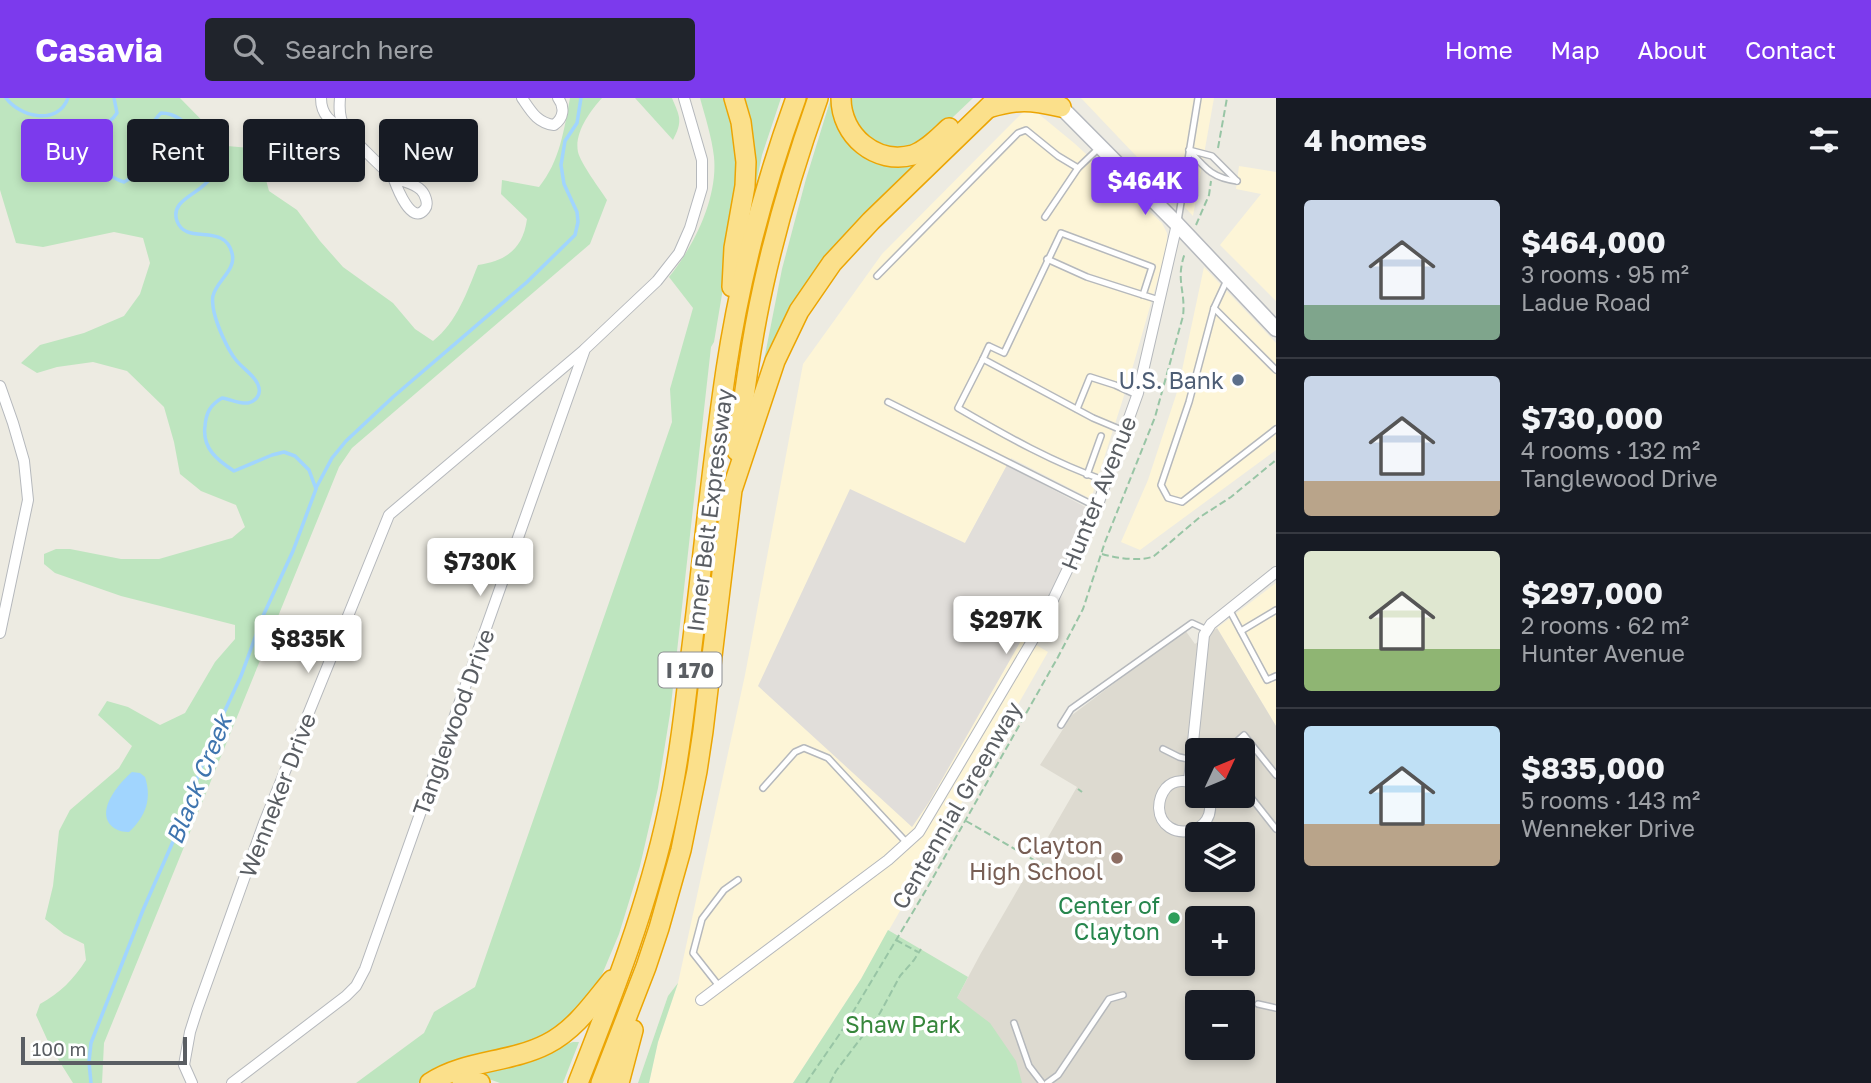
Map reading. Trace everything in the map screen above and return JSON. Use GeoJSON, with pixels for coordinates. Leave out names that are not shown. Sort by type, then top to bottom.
{"type":"FeatureCollection","features":[{"type":"Feature","properties":{"kind":"highway"},"geometry":{"type":"LineString","coordinates":[[726,369],[734,248],[745,186],[746,162],[741,122],[734,98]]}},
{"type":"Feature","properties":{"kind":"highway","name":"Inner Belt Expressway"},"geometry":{"type":"LineString","coordinates":[[578,1083],[624,965],[660,848],[676,771],[726,369],[745,270],[766,190],[796,98]]}},
{"type":"Feature","properties":{"kind":"highway","name":"Inner Belt Expressway"},"geometry":{"type":"LineString","coordinates":[[601,1083],[659,928],[681,850],[697,771],[748,369],[763,289],[782,211],[818,98]]}},
{"type":"Feature","properties":{"kind":"highway"},"geometry":{"type":"LineString","coordinates":[[841,98],[843,117],[849,130],[877,154],[891,157],[915,154],[926,148],[989,101],[1057,101]]}},
{"type":"Feature","properties":{"kind":"highway"},"geometry":{"type":"LineString","coordinates":[[732,490],[775,361],[813,288],[853,239],[989,101]]}},
{"type":"Feature","properties":{"kind":"highway"},"geometry":{"type":"LineString","coordinates":[[619,1083],[659,928]]}},
{"type":"Feature","properties":{"kind":"highway"},"geometry":{"type":"LineString","coordinates":[[430,1083],[456,1070],[529,1051],[562,1035],[582,1016],[624,965]]}},
{"type":"Feature","properties":{"kind":"highway"},"geometry":{"type":"LineString","coordinates":[[462,1083],[480,1083]]}},
{"type":"Feature","properties":{"kind":"main road"},"geometry":{"type":"LineString","coordinates":[[1057,101],[1276,329]]}},
{"type":"Feature","properties":{"kind":"street"},"geometry":{"type":"LineString","coordinates":[[321,98],[321,105],[329,119]]}},
{"type":"Feature","properties":{"kind":"street"},"geometry":{"type":"LineString","coordinates":[[340,98],[341,119]]}},
{"type":"Feature","properties":{"kind":"street"},"geometry":{"type":"LineString","coordinates":[[522,98],[537,118],[543,123],[554,125],[562,117],[563,111],[558,98]]}},
{"type":"Feature","properties":{"kind":"street","name":"Tanglewood Drive"},"geometry":{"type":"LineString","coordinates":[[232,1083],[346,996],[356,986],[365,969],[584,349],[657,281],[679,253],[691,228],[702,188],[702,160],[684,98]]}},
{"type":"Feature","properties":{"kind":"street"},"geometry":{"type":"LineString","coordinates":[[365,149],[379,163]]}},
{"type":"Feature","properties":{"kind":"street","name":"Hunter Avenue"},"geometry":{"type":"LineString","coordinates":[[701,1000],[880,866],[919,832],[1038,631],[1097,507],[1137,395],[1177,224]]}},
{"type":"Feature","properties":{"kind":"street","name":"Wenneker Drive"},"geometry":{"type":"LineString","coordinates":[[192,1083],[184,1065],[194,1017],[264,823],[389,515],[584,349]]}},
{"type":"Feature","properties":{"kind":"street"},"geometry":{"type":"LineString","coordinates":[[0,386],[24,461],[28,500],[0,633]]}},
{"type":"Feature","properties":{"kind":"street"},"geometry":{"type":"LineString","coordinates":[[1196,738],[1204,635],[1211,624],[1276,572]]}},
{"type":"Feature","properties":{"kind":"street"},"geometry":{"type":"LineString","coordinates":[[1185,782],[1177,781],[1169,785],[1160,797],[1160,814],[1167,826],[1188,832],[1197,829],[1204,824],[1210,808]]}},
{"type":"Feature","properties":{"kind":"lane"},"geometry":{"type":"LineString","coordinates":[[1177,224],[1198,98]]}},
{"type":"Feature","properties":{"kind":"lane"},"geometry":{"type":"LineString","coordinates":[[877,276],[1018,133],[1026,130],[1058,156],[1078,168]]}},
{"type":"Feature","properties":{"kind":"lane"},"geometry":{"type":"LineString","coordinates":[[1045,217],[1078,168],[1100,147]]}},
{"type":"Feature","properties":{"kind":"lane"},"geometry":{"type":"LineString","coordinates":[[1189,150],[1212,156],[1237,181],[1227,180],[1209,172],[1189,150]]}},
{"type":"Feature","properties":{"kind":"lane"},"geometry":{"type":"LineString","coordinates":[[1136,184],[1157,187],[1167,185],[1185,171]]}},
{"type":"Feature","properties":{"kind":"lane"},"geometry":{"type":"LineString","coordinates":[[1106,481],[1016,442],[958,408],[989,346],[1004,353],[1061,233],[1152,267],[1143,295]]}},
{"type":"Feature","properties":{"kind":"lane"},"geometry":{"type":"LineString","coordinates":[[1047,259],[1087,277],[1159,300]]}},
{"type":"Feature","properties":{"kind":"lane"},"geometry":{"type":"LineString","coordinates":[[1228,277],[1214,307],[1189,402],[1161,485],[1168,498],[1182,502],[1276,429]]}},
{"type":"Feature","properties":{"kind":"lane"},"geometry":{"type":"LineString","coordinates":[[1214,307],[1276,370]]}},
{"type":"Feature","properties":{"kind":"lane"},"geometry":{"type":"LineString","coordinates":[[983,359],[1124,431]]}},
{"type":"Feature","properties":{"kind":"lane"},"geometry":{"type":"LineString","coordinates":[[1077,409],[1090,377],[1137,395]]}},
{"type":"Feature","properties":{"kind":"lane"},"geometry":{"type":"LineString","coordinates":[[888,402],[1097,507]]}},
{"type":"Feature","properties":{"kind":"lane"},"geometry":{"type":"LineString","coordinates":[[1087,475],[1101,436]]}},
{"type":"Feature","properties":{"kind":"lane"},"geometry":{"type":"LineString","coordinates":[[1229,609],[1268,680],[1276,676]]}},
{"type":"Feature","properties":{"kind":"lane"},"geometry":{"type":"LineString","coordinates":[[1241,631],[1276,610]]}},
{"type":"Feature","properties":{"kind":"lane"},"geometry":{"type":"LineString","coordinates":[[1061,725],[1070,709],[1192,623],[1207,630]]}},
{"type":"Feature","properties":{"kind":"lane"},"geometry":{"type":"LineString","coordinates":[[763,788],[795,752],[804,748],[828,758],[907,843]]}},
{"type":"Feature","properties":{"kind":"lane"},"geometry":{"type":"LineString","coordinates":[[1163,749],[1185,758]]}},
{"type":"Feature","properties":{"kind":"lane"},"geometry":{"type":"LineString","coordinates":[[1255,749],[1276,775]]}},
{"type":"Feature","properties":{"kind":"lane"},"geometry":{"type":"LineString","coordinates":[[1255,802],[1276,829]]}},
{"type":"Feature","properties":{"kind":"lane"},"geometry":{"type":"LineString","coordinates":[[719,986],[693,953],[702,919],[724,890],[738,880]]}},
{"type":"Feature","properties":{"kind":"lane"},"geometry":{"type":"LineString","coordinates":[[1047,1083],[1058,1075],[1109,999],[1123,995]]}},
{"type":"Feature","properties":{"kind":"lane"},"geometry":{"type":"LineString","coordinates":[[1258,1004],[1276,1008]]}},
{"type":"Feature","properties":{"kind":"lane"},"geometry":{"type":"LineString","coordinates":[[1014,1023],[1029,1066],[1042,1083]]}},
{"type":"Feature","properties":{"kind":"path"},"geometry":{"type":"LineString","coordinates":[[1217,154],[1227,98]]}},
{"type":"Feature","properties":{"kind":"path"},"geometry":{"type":"LineString","coordinates":[[1195,227],[1209,195],[1212,179]]}},
{"type":"Feature","properties":{"kind":"path","name":"Centennial Greenway"},"geometry":{"type":"LineString","coordinates":[[806,1083],[848,1021],[897,940],[1083,609],[1155,417],[1183,316],[1180,271],[1186,250]]}},
{"type":"Feature","properties":{"kind":"path"},"geometry":{"type":"LineString","coordinates":[[1102,554],[1113,558],[1144,560],[1154,556],[1200,517],[1276,460]]}},
{"type":"Feature","properties":{"kind":"path"},"geometry":{"type":"LineString","coordinates":[[1078,789],[1082,792]]}},
{"type":"Feature","properties":{"kind":"path"},"geometry":{"type":"LineString","coordinates":[[965,820],[1055,872]]}},
{"type":"Feature","properties":{"kind":"path"},"geometry":{"type":"LineString","coordinates":[[897,940],[919,953]]}},
{"type":"Feature","properties":{"kind":"path"},"geometry":{"type":"LineString","coordinates":[[830,1083],[880,1013],[900,976],[922,949]]}},
{"type":"Feature","properties":{"kind":"shaded area"},"geometry":{"type":"Polygon","coordinates":[[[1081,98],[1214,98],[1193,216],[1081,98]]]}},
{"type":"Feature","properties":{"kind":"shaded area"},"geometry":{"type":"Polygon","coordinates":[[[1029,106],[1162,223],[1167,233],[1167,247],[1091,499],[1011,458],[965,543],[912,827],[1023,637],[1048,652],[861,979],[793,1083],[649,1083],[658,1042],[678,983],[745,675],[803,364],[882,254],[1029,106]]]}},
{"type":"Feature","properties":{"kind":"shaded area"},"geometry":{"type":"Polygon","coordinates":[[[1239,166],[1276,172],[1276,301],[1220,245],[1261,194],[1236,189],[1239,166]]]}},
{"type":"Feature","properties":{"kind":"shaded area"},"geometry":{"type":"Polygon","coordinates":[[[1204,267],[1276,343],[1276,450],[1140,550],[1121,542],[1148,480],[1178,389],[1204,267]]]}},
{"type":"Feature","properties":{"kind":"shaded area"},"geometry":{"type":"Polygon","coordinates":[[[1007,465],[1087,508],[1045,605],[1023,637],[912,827],[758,686],[850,489],[965,543],[1007,465]]]}},
{"type":"Feature","properties":{"kind":"shaded area"},"geometry":{"type":"Polygon","coordinates":[[[1276,583],[1276,726],[1217,628],[1276,583]]]}},
{"type":"Feature","properties":{"kind":"shaded area","name":"Clayton High School"},"geometry":{"type":"Polygon","coordinates":[[[1217,628],[1276,726],[1276,1083],[833,1083],[957,998],[1077,787],[1040,765],[1072,715],[1185,630],[1195,644],[1217,628]]]}},
{"type":"Feature","properties":{"kind":"green space"},"geometry":{"type":"Polygon","coordinates":[[[0,98],[180,98],[201,119],[127,119],[127,182],[229,182],[229,146],[243,147],[243,182],[267,182],[269,191],[297,210],[343,267],[393,303],[415,329],[433,341],[455,316],[478,265],[505,257],[522,238],[527,219],[501,194],[502,180],[539,187],[556,156],[570,98],[602,98],[584,123],[577,145],[583,163],[607,200],[590,244],[352,448],[339,467],[104,1043],[102,1083],[73,1083],[51,1048],[36,1015],[40,1004],[66,985],[86,960],[84,944],[64,934],[45,919],[53,886],[59,831],[70,810],[119,768],[132,746],[98,715],[107,701],[128,707],[160,725],[185,713],[215,662],[235,639],[235,625],[121,596],[55,573],[44,564],[44,554],[56,549],[70,549],[121,559],[159,559],[232,538],[245,527],[236,505],[201,491],[180,474],[164,407],[127,371],[93,362],[37,373],[21,363],[40,345],[84,333],[124,316],[140,294],[150,263],[143,238],[114,232],[43,247],[16,243],[0,190],[0,98]]]}},
{"type":"Feature","properties":{"kind":"green space"},"geometry":{"type":"Polygon","coordinates":[[[635,98],[672,98],[679,119],[673,140],[635,98]]]}},
{"type":"Feature","properties":{"kind":"green space"},"geometry":{"type":"Polygon","coordinates":[[[700,98],[726,98],[736,136],[738,199],[711,347],[670,714],[658,788],[640,866],[619,934],[596,989],[550,1035],[436,1070],[418,1083],[356,1083],[424,1033],[434,1012],[475,987],[672,422],[670,389],[693,308],[669,277],[687,251],[702,221],[714,173],[712,142],[700,98]]]}},
{"type":"Feature","properties":{"kind":"green space"},"geometry":{"type":"Polygon","coordinates":[[[740,98],[781,98],[762,155],[752,204],[749,202],[740,98]]]}},
{"type":"Feature","properties":{"kind":"green space"},"geometry":{"type":"Polygon","coordinates":[[[831,98],[836,98],[846,136],[924,157],[771,361],[764,360],[782,269],[831,98]]]}},
{"type":"Feature","properties":{"kind":"green space"},"geometry":{"type":"Polygon","coordinates":[[[846,98],[973,98],[932,137],[896,151],[860,135],[846,98]]]}},
{"type":"Feature","properties":{"kind":"green space","name":"Shaw Park"},"geometry":{"type":"Polygon","coordinates":[[[888,930],[968,977],[957,998],[990,1023],[1016,1061],[1022,1083],[793,1083],[861,979],[888,930]]]}},
{"type":"Feature","properties":{"kind":"green space"},"geometry":{"type":"Polygon","coordinates":[[[678,983],[658,1042],[649,1083],[638,1083],[668,996],[678,983]]]}},
{"type":"Feature","properties":{"kind":"green space"},"geometry":{"type":"Polygon","coordinates":[[[579,1042],[563,1083],[500,1083],[486,1078],[469,1077],[579,1042]]]}},
{"type":"Feature","properties":{"kind":"water"},"geometry":{"type":"Polygon","coordinates":[[[132,772],[145,777],[148,793],[146,807],[140,820],[129,832],[119,831],[108,822],[107,807],[115,791],[132,772]]]}},
{"type":"Feature","properties":{"kind":"waterway","name":"Black Creek"},"geometry":{"type":"LineString","coordinates":[[6,98],[20,110],[39,116],[56,112],[68,98]]}},
{"type":"Feature","properties":{"kind":"waterway","name":"Black Creek"},"geometry":{"type":"LineString","coordinates":[[91,1083],[91,1043],[214,734],[241,676],[316,489],[309,470],[295,456],[284,452],[234,471],[208,447],[205,426],[212,407],[222,398],[241,403],[250,402],[259,394],[256,380],[229,350],[214,310],[215,291],[232,265],[232,253],[228,244],[221,238],[188,232],[177,221],[178,207],[210,178],[211,163],[203,146],[185,123],[173,115],[161,113],[154,121],[140,168],[134,176],[124,182],[112,177],[88,148],[95,129],[107,123],[117,113],[114,98]]}},
{"type":"Feature","properties":{"kind":"waterway"},"geometry":{"type":"LineString","coordinates":[[316,488],[332,458],[346,441],[527,282],[575,235],[577,212],[564,184],[561,165],[565,141],[577,123],[581,98]]}},
{"type":"Feature","properties":{"kind":"place","name":"U.S. Bank"},"geometry":{"type":"Point","coordinates":[1238,380]}},
{"type":"Feature","properties":{"kind":"place","name":"Clayton High School"},"geometry":{"type":"Point","coordinates":[1117,858]}},
{"type":"Feature","properties":{"kind":"place","name":"Center of Clayton"},"geometry":{"type":"Point","coordinates":[1174,918]}}]}
